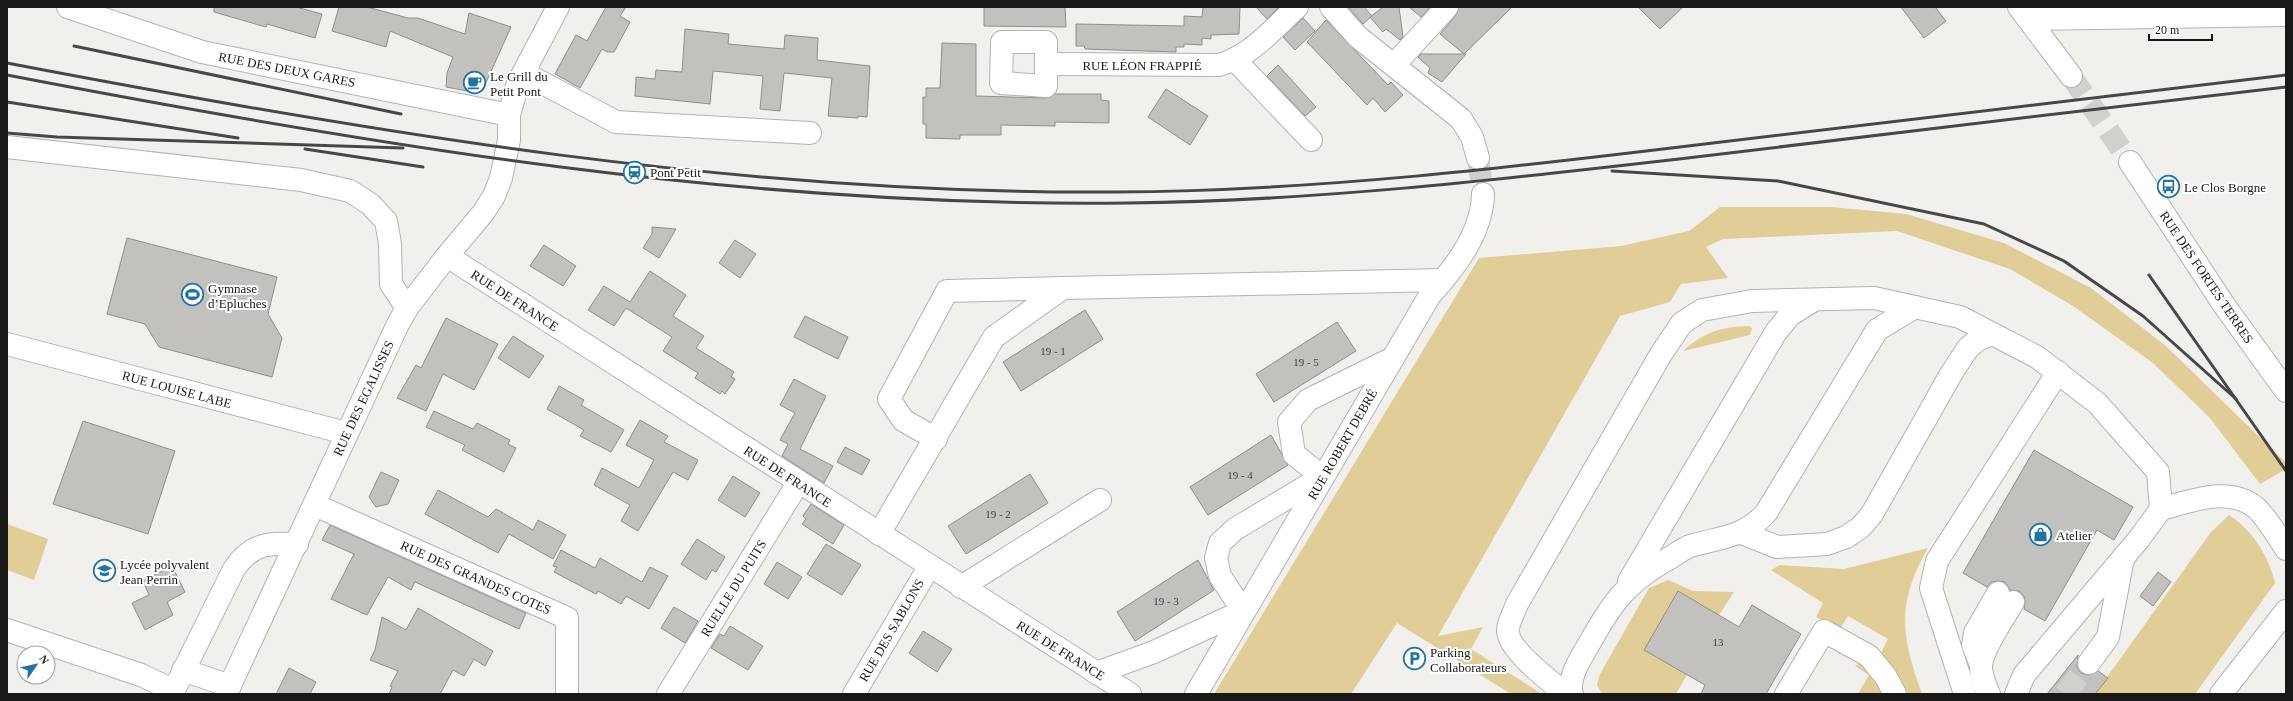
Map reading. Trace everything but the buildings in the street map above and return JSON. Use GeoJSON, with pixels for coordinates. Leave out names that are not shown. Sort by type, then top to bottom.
{"type":"FeatureCollection","features":[{"type":"Feature","properties":{"kind":"street","name":"RUE DES DEUX GARES"},"geometry":{"type":"LineString","coordinates":[[68,7],[202,52],[509,115]]}},
{"type":"Feature","properties":{"kind":"street","name":"RUE DES EGALISSES"},"geometry":{"type":"LineString","coordinates":[[228,690],[315,505],[346,433],[407,308],[447,256],[483,213],[494,196],[501,178],[509,140],[509,115],[518,83],[558,7]]}},
{"type":"Feature","properties":{"kind":"street","name":"RUE LÉON FRAPPIÉ"},"geometry":{"type":"LineString","coordinates":[[1047,64],[1219,65],[1236,61],[1246,54],[1297,7]]}},
{"type":"Feature","properties":{"kind":"street"},"geometry":{"type":"LineString","coordinates":[[1331,7],[1358,37],[1461,119],[1472,137],[1478,158]]}},
{"type":"Feature","properties":{"kind":"street"},"geometry":{"type":"LineString","coordinates":[[1394,65],[1447,7]]}},
{"type":"Feature","properties":{"kind":"street"},"geometry":{"type":"LineString","coordinates":[[2023,13],[2286,15]]}},
{"type":"Feature","properties":{"kind":"street"},"geometry":{"type":"LineString","coordinates":[[2023,13],[2071,76]]}},
{"type":"Feature","properties":{"kind":"street"},"geometry":{"type":"LineString","coordinates":[[1236,61],[1311,140]]}},
{"type":"Feature","properties":{"kind":"street"},"geometry":{"type":"LineString","coordinates":[[524,73],[616,122],[810,133]]}},
{"type":"Feature","properties":{"kind":"street"},"geometry":{"type":"LineString","coordinates":[[7,147],[301,180],[350,192],[370,204],[386,221],[390,244],[391,284],[407,308]]}},
{"type":"Feature","properties":{"kind":"street","name":"RUE DES FORTES TERRES"},"geometry":{"type":"LineString","coordinates":[[2130,162],[2224,305],[2285,387]]}},
{"type":"Feature","properties":{"kind":"street","name":"RUE ROBERT DEBRÉ"},"geometry":{"type":"LineString","coordinates":[[1196,694],[1430,295],[1443,280],[1473,235],[1482,212],[1483,194]]}},
{"type":"Feature","properties":{"kind":"street","name":"RUE DE FRANCE"},"geometry":{"type":"LineString","coordinates":[[447,256],[798,483],[1130,694]]}},
{"type":"Feature","properties":{"kind":"street"},"geometry":{"type":"LineString","coordinates":[[936,439],[904,420],[889,399],[947,291],[1443,280]]}},
{"type":"Feature","properties":{"kind":"street"},"geometry":{"type":"LineString","coordinates":[[879,534],[936,439],[994,337],[1063,288]]}},
{"type":"Feature","properties":{"kind":"street"},"geometry":{"type":"LineString","coordinates":[[1915,307],[1877,330],[1766,513],[1756,524],[1742,533],[1688,547],[1647,571],[1623,592],[1610,607],[1581,658],[1573,692],[1544,677],[1510,641],[1508,630],[1517,604],[1661,354],[1682,323],[1702,310],[1752,301],[1874,298],[1915,307],[1960,317],[2037,357],[2097,402],[2158,472],[2161,509]]}},
{"type":"Feature","properties":{"kind":"street"},"geometry":{"type":"LineString","coordinates":[[1623,592],[1776,332],[1790,315],[1815,300]]}},
{"type":"Feature","properties":{"kind":"street"},"geometry":{"type":"LineString","coordinates":[[1742,533],[1777,547],[1827,544],[1846,537],[1861,527],[1872,514],[1951,374],[1968,348],[1979,339],[1992,334]]}},
{"type":"Feature","properties":{"kind":"street","name":"RUE LOUISE LABE"},"geometry":{"type":"LineString","coordinates":[[7,344],[346,433]]}},
{"type":"Feature","properties":{"kind":"street"},"geometry":{"type":"LineString","coordinates":[[1096,673],[1154,652],[1244,611],[1220,576],[1216,558],[1220,543],[1235,529],[1322,477],[1294,454],[1289,422],[1308,400],[1392,358]]}},
{"type":"Feature","properties":{"kind":"street"},"geometry":{"type":"LineString","coordinates":[[1965,694],[1931,588],[1937,561],[2058,372]]}},
{"type":"Feature","properties":{"kind":"street","name":"RUELLE DU PUITS"},"geometry":{"type":"LineString","coordinates":[[668,694],[798,483]]}},
{"type":"Feature","properties":{"kind":"street"},"geometry":{"type":"LineString","coordinates":[[2016,694],[2024,675],[2123,557],[2161,509],[2204,497],[2231,496],[2255,507],[2286,549]]}},
{"type":"Feature","properties":{"kind":"street"},"geometry":{"type":"LineString","coordinates":[[961,587],[1100,500]]}},
{"type":"Feature","properties":{"kind":"street","name":"RUE DES GRANDES COTES"},"geometry":{"type":"LineString","coordinates":[[315,505],[567,618],[567,694]]}},
{"type":"Feature","properties":{"kind":"street"},"geometry":{"type":"LineString","coordinates":[[7,630],[141,675],[173,692],[234,569],[244,555],[257,548],[273,544],[297,544]]}},
{"type":"Feature","properties":{"kind":"street"},"geometry":{"type":"LineString","coordinates":[[2089,663],[2108,637],[2123,557]]}},
{"type":"Feature","properties":{"kind":"street","name":"RUE DES SABLONS"},"geometry":{"type":"LineString","coordinates":[[854,694],[929,567]]}},
{"type":"Feature","properties":{"kind":"street"},"geometry":{"type":"LineString","coordinates":[[2012,601],[1989,694],[1982,678],[1981,665],[1986,650],[2012,601]]}},
{"type":"Feature","properties":{"kind":"street"},"geometry":{"type":"LineString","coordinates":[[2221,694],[2286,611]]}},
{"type":"Feature","properties":{"kind":"street"},"geometry":{"type":"LineString","coordinates":[[1786,694],[1824,631],[1869,656],[1886,677],[1895,694]]}},
{"type":"Feature","properties":{"kind":"street"},"geometry":{"type":"LineString","coordinates":[[183,670],[228,690]]}},
{"type":"Feature","properties":{"kind":"shaded area"},"geometry":{"type":"Polygon","coordinates":[[[1720,207],[1831,207],[1906,214],[2004,243],[2091,288],[2166,346],[2286,463],[2286,469],[2260,484],[2210,418],[2153,363],[2073,306],[2010,269],[1897,231],[1723,239],[1706,247],[1728,278],[1681,284],[1670,302],[1620,316],[1438,636],[1483,627],[1471,649],[1542,694],[1511,694],[1397,623],[1351,694],[1214,694],[1479,258],[1621,246],[1689,231],[1720,207]]]}},
{"type":"Feature","properties":{"kind":"shaded area"},"geometry":{"type":"Polygon","coordinates":[[[1749,326],[1752,328],[1750,335],[1683,351],[1705,335],[1721,329],[1749,326]]]}},
{"type":"Feature","properties":{"kind":"shaded area"},"geometry":{"type":"Polygon","coordinates":[[[2229,515],[2245,528],[2258,544],[2264,553],[2275,583],[2195,694],[2095,694],[2211,532],[2229,515]]]}},
{"type":"Feature","properties":{"kind":"shaded area"},"geometry":{"type":"Polygon","coordinates":[[[7,524],[48,539],[34,580],[7,570],[7,524]]]}},
{"type":"Feature","properties":{"kind":"shaded area"},"geometry":{"type":"Polygon","coordinates":[[[1928,548],[1911,586],[1905,620],[1906,637],[1922,694],[1906,694],[1895,672],[1881,653],[1888,639],[1848,616],[1840,629],[1816,617],[1823,603],[1771,570],[1780,565],[1844,569],[1928,548]]]}},
{"type":"Feature","properties":{"kind":"shaded area"},"geometry":{"type":"Polygon","coordinates":[[[1668,580],[1693,591],[1734,592],[1719,615],[1678,591],[1644,650],[1687,675],[1676,694],[1602,694],[1597,685],[1600,674],[1649,588],[1668,580]]]}},
{"type":"Feature","properties":{"kind":"shaded area"},"geometry":{"type":"Polygon","coordinates":[[[1860,663],[1872,670],[1886,694],[1858,694],[1869,675],[1855,666],[1860,663]]]}},
{"type":"Feature","properties":{"kind":"tunnel"},"geometry":{"type":"LineString","coordinates":[[2071,76],[2130,162]]}},
{"type":"Feature","properties":{"kind":"tunnel"},"geometry":{"type":"LineString","coordinates":[[1478,158],[1483,194]]}},
{"type":"Feature","properties":{"kind":"tunnel"},"geometry":{"type":"LineString","coordinates":[[2065,694],[2089,663]]}},
{"type":"Feature","properties":{"kind":"railway"},"geometry":{"type":"LineString","coordinates":[[74,46],[401,114]]}},
{"type":"Feature","properties":{"kind":"railway"},"geometry":{"type":"LineString","coordinates":[[7,63],[282,113],[559,155],[698,171],[837,183],[976,190],[1116,192],[1191,191],[1266,187],[1490,169],[2286,75]]}},
{"type":"Feature","properties":{"kind":"railway"},"geometry":{"type":"LineString","coordinates":[[7,75],[285,126],[564,168],[705,183],[846,195],[987,202],[1128,203],[1335,194],[1473,182],[2286,87]]}},
{"type":"Feature","properties":{"kind":"railway"},"geometry":{"type":"LineString","coordinates":[[7,102],[238,138]]}},
{"type":"Feature","properties":{"kind":"railway"},"geometry":{"type":"LineString","coordinates":[[7,133],[57,137],[403,148]]}},
{"type":"Feature","properties":{"kind":"railway"},"geometry":{"type":"LineString","coordinates":[[305,149],[423,167]]}},
{"type":"Feature","properties":{"kind":"railway"},"geometry":{"type":"LineString","coordinates":[[1612,171],[1778,181],[1984,224],[2064,261],[2143,316],[2236,399]]}},
{"type":"Feature","properties":{"kind":"railway"},"geometry":{"type":"LineString","coordinates":[[2149,275],[2286,471]]}},
{"type":"Feature","properties":{"kind":"place","name":"Le Grill du Petit Pont"},"geometry":{"type":"Point","coordinates":[475,83]}},
{"type":"Feature","properties":{"kind":"place","name":"Pont Petit"},"geometry":{"type":"Point","coordinates":[635,172]}},
{"type":"Feature","properties":{"kind":"place","name":"Le Clos Borgne"},"geometry":{"type":"Point","coordinates":[2169,187]}},
{"type":"Feature","properties":{"kind":"place","name":"Gymnase d’Epluches"},"geometry":{"type":"Point","coordinates":[192,295]}},
{"type":"Feature","properties":{"kind":"place","name":"Atelier"},"geometry":{"type":"Point","coordinates":[2040,535]}},
{"type":"Feature","properties":{"kind":"place","name":"Lycée polyvalent Jean Perrin"},"geometry":{"type":"Point","coordinates":[105,571]}},
{"type":"Feature","properties":{"kind":"place","name":"Parking Collaborateurs"},"geometry":{"type":"Point","coordinates":[1414,659]}}]}
